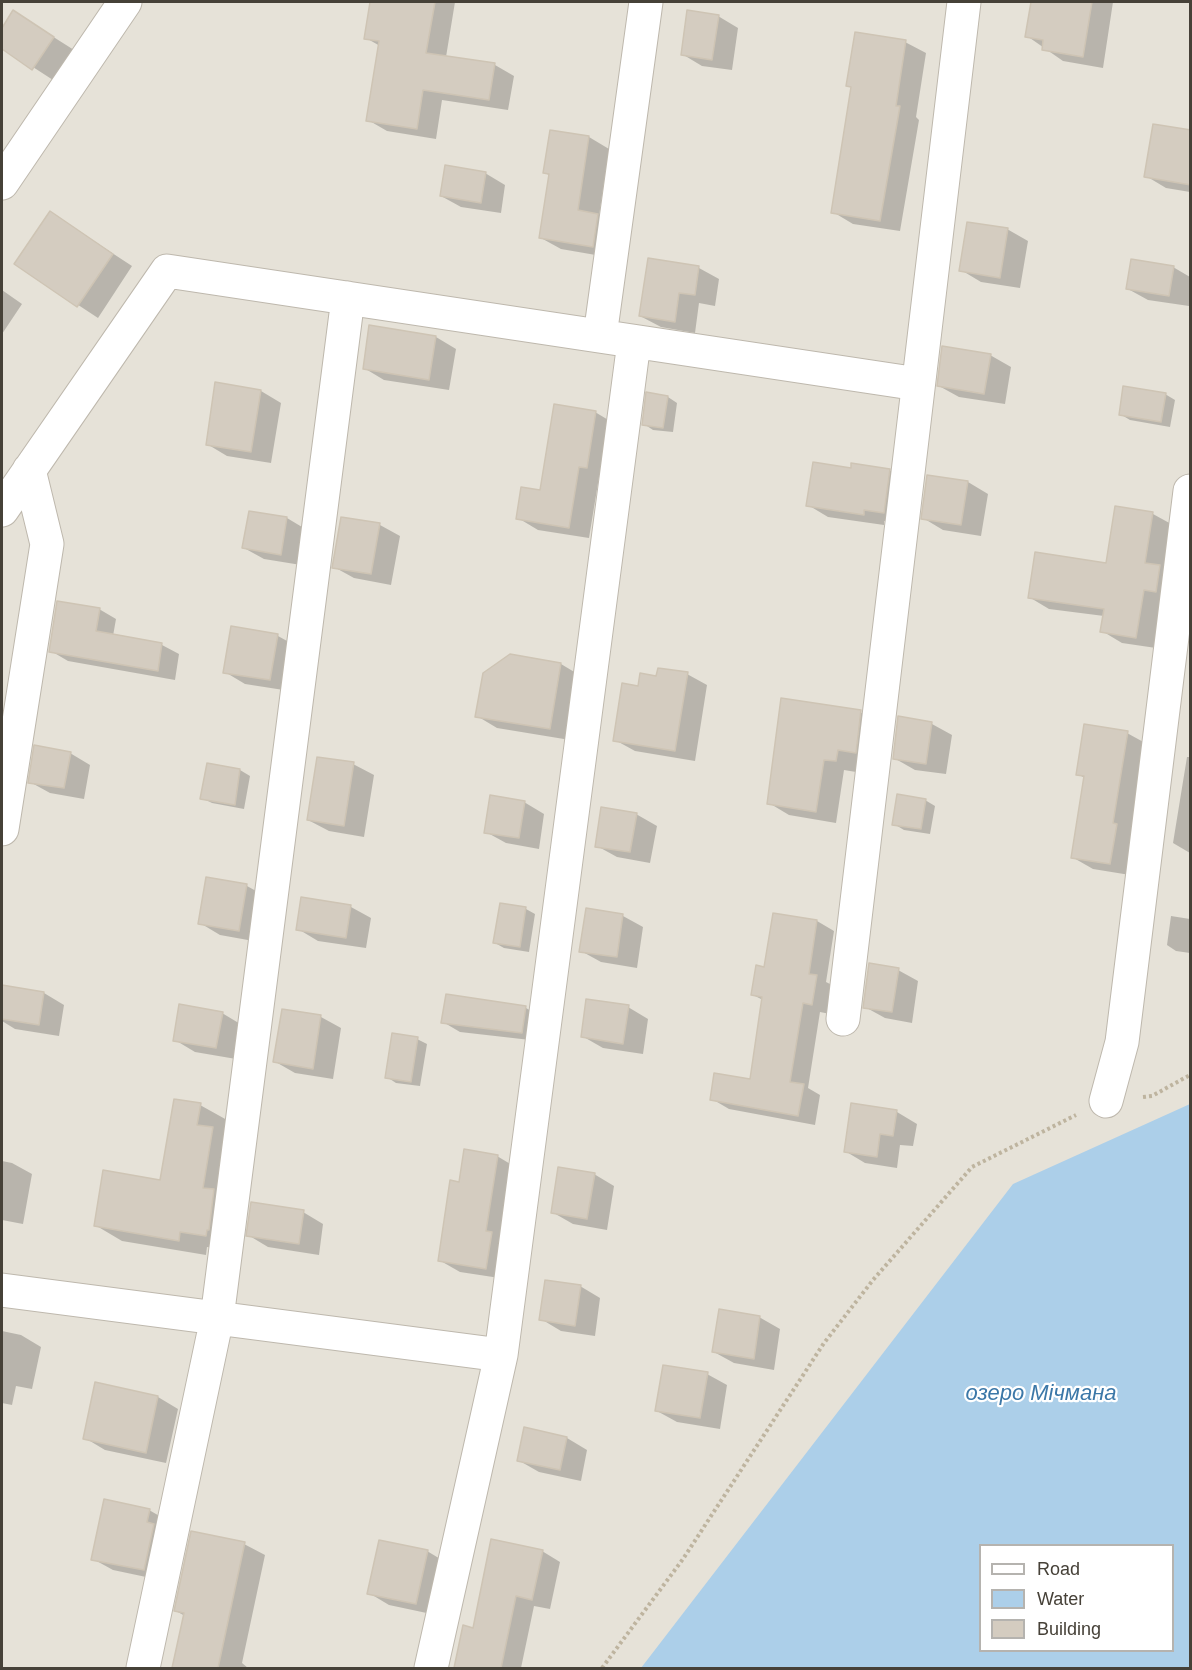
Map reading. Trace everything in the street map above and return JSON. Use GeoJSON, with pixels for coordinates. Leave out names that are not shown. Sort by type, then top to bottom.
{"type":"FeatureCollection","features":[{"type":"Feature","properties":{"kind":"street"},"geometry":{"type":"LineString","coordinates":[[2,183],[125,2]]}},
{"type":"Feature","properties":{"kind":"street"},"geometry":{"type":"LineString","coordinates":[[600,336],[646,2]]}},
{"type":"Feature","properties":{"kind":"street"},"geometry":{"type":"LineString","coordinates":[[843,1019],[964,2]]}},
{"type":"Feature","properties":{"kind":"street"},"geometry":{"type":"LineString","coordinates":[[2,510],[167,271],[918,384]]}},
{"type":"Feature","properties":{"kind":"street"},"geometry":{"type":"LineString","coordinates":[[143,1668],[217,1318],[348,298]]}},
{"type":"Feature","properties":{"kind":"street"},"geometry":{"type":"LineString","coordinates":[[431,1668],[501,1355],[634,342]]}},
{"type":"Feature","properties":{"kind":"street"},"geometry":{"type":"LineString","coordinates":[[2,829],[47,544],[29,470]]}},
{"type":"Feature","properties":{"kind":"street"},"geometry":{"type":"LineString","coordinates":[[1106,1101],[1122,1042],[1191,491]]}},
{"type":"Feature","properties":{"kind":"street"},"geometry":{"type":"LineString","coordinates":[[2,1290],[501,1355]]}},
{"type":"Feature","properties":{"kind":"path"},"geometry":{"type":"LineString","coordinates":[[602,1668],[683,1559],[824,1343],[873,1280],[972,1167],[1106,1101],[1152,1096],[1191,1075]]}},
{"type":"Feature","properties":{"kind":"shaded area"},"geometry":{"type":"Polygon","coordinates":[[[2,2],[1190,2],[1190,1668],[2,1668],[2,2]]]}},
{"type":"Feature","properties":{"kind":"water","name":"озеро Мічмана"},"geometry":{"type":"Polygon","coordinates":[[[1190,1104],[1190,1668],[641,1668],[1013,1184],[1190,1104]]]}},
{"type":"Feature","properties":{"kind":"building"},"geometry":{"type":"Polygon","coordinates":[[[370,2],[435,2],[426,53],[495,63],[489,100],[423,90],[417,129],[366,121],[379,41],[364,39],[370,2]]]}},
{"type":"Feature","properties":{"kind":"building"},"geometry":{"type":"Polygon","coordinates":[[[1031,2],[1092,2],[1083,57],[1042,50],[1043,40],[1025,37],[1031,2]]]}},
{"type":"Feature","properties":{"kind":"building"},"geometry":{"type":"Polygon","coordinates":[[[13,10],[54,37],[32,70],[2,49],[2,28],[13,10]]]}},
{"type":"Feature","properties":{"kind":"building"},"geometry":{"type":"Polygon","coordinates":[[[687,10],[719,15],[712,60],[681,55],[687,10]]]}},
{"type":"Feature","properties":{"kind":"building"},"geometry":{"type":"Polygon","coordinates":[[[855,32],[906,40],[896,106],[900,106],[880,221],[831,213],[851,87],[846,86],[855,32]]]}},
{"type":"Feature","properties":{"kind":"building"},"geometry":{"type":"Polygon","coordinates":[[[1153,124],[1191,130],[1191,185],[1144,177],[1153,124]]]}},
{"type":"Feature","properties":{"kind":"building"},"geometry":{"type":"Polygon","coordinates":[[[550,130],[589,136],[578,210],[598,214],[593,247],[539,238],[549,174],[543,173],[550,130]]]}},
{"type":"Feature","properties":{"kind":"building"},"geometry":{"type":"Polygon","coordinates":[[[445,165],[486,172],[481,203],[440,196],[445,165]]]}},
{"type":"Feature","properties":{"kind":"building"},"geometry":{"type":"Polygon","coordinates":[[[50,211],[113,254],[77,307],[14,264],[50,211]]]}},
{"type":"Feature","properties":{"kind":"building"},"geometry":{"type":"Polygon","coordinates":[[[967,222],[1008,228],[1000,278],[959,271],[967,222]]]}},
{"type":"Feature","properties":{"kind":"building"},"geometry":{"type":"Polygon","coordinates":[[[648,258],[699,266],[695,295],[679,293],[675,322],[639,316],[648,258]]]}},
{"type":"Feature","properties":{"kind":"building"},"geometry":{"type":"Polygon","coordinates":[[[1131,259],[1174,266],[1169,296],[1126,289],[1131,259]]]}},
{"type":"Feature","properties":{"kind":"building"},"geometry":{"type":"Polygon","coordinates":[[[369,325],[436,336],[429,380],[363,369],[369,325]]]}},
{"type":"Feature","properties":{"kind":"building"},"geometry":{"type":"Polygon","coordinates":[[[942,346],[991,354],[984,394],[937,386],[942,346]]]}},
{"type":"Feature","properties":{"kind":"building"},"geometry":{"type":"Polygon","coordinates":[[[215,382],[261,390],[251,452],[206,445],[215,382]]]}},
{"type":"Feature","properties":{"kind":"building"},"geometry":{"type":"Polygon","coordinates":[[[1123,386],[1166,393],[1161,422],[1119,415],[1123,386]]]}},
{"type":"Feature","properties":{"kind":"building"},"geometry":{"type":"Polygon","coordinates":[[[646,392],[668,396],[663,428],[642,425],[646,392]]]}},
{"type":"Feature","properties":{"kind":"building"},"geometry":{"type":"Polygon","coordinates":[[[554,404],[596,411],[587,468],[579,467],[569,528],[516,519],[521,487],[540,490],[554,404]]]}},
{"type":"Feature","properties":{"kind":"building"},"geometry":{"type":"Polygon","coordinates":[[[813,462],[851,468],[851,463],[890,469],[884,513],[864,510],[864,515],[806,506],[813,462]]]}},
{"type":"Feature","properties":{"kind":"building"},"geometry":{"type":"Polygon","coordinates":[[[927,475],[968,481],[961,525],[921,519],[927,475]]]}},
{"type":"Feature","properties":{"kind":"building"},"geometry":{"type":"Polygon","coordinates":[[[1115,506],[1153,512],[1145,563],[1160,565],[1156,592],[1144,590],[1136,638],[1100,632],[1104,609],[1028,598],[1035,552],[1106,563],[1115,506]]]}},
{"type":"Feature","properties":{"kind":"building"},"geometry":{"type":"Polygon","coordinates":[[[249,511],[287,517],[281,555],[242,548],[249,511]]]}},
{"type":"Feature","properties":{"kind":"building"},"geometry":{"type":"Polygon","coordinates":[[[341,517],[380,523],[371,574],[332,568],[341,517]]]}},
{"type":"Feature","properties":{"kind":"building"},"geometry":{"type":"Polygon","coordinates":[[[57,601],[100,608],[96,631],[162,643],[158,671],[49,652],[57,601]]]}},
{"type":"Feature","properties":{"kind":"building"},"geometry":{"type":"Polygon","coordinates":[[[231,626],[278,634],[270,680],[223,673],[231,626]]]}},
{"type":"Feature","properties":{"kind":"building"},"geometry":{"type":"Polygon","coordinates":[[[510,654],[561,663],[550,729],[475,717],[483,673],[510,654]]]}},
{"type":"Feature","properties":{"kind":"building"},"geometry":{"type":"Polygon","coordinates":[[[658,668],[688,672],[675,751],[613,741],[622,683],[638,686],[640,673],[656,676],[658,668]]]}},
{"type":"Feature","properties":{"kind":"building"},"geometry":{"type":"Polygon","coordinates":[[[781,698],[861,710],[856,753],[838,750],[836,761],[824,760],[816,812],[767,804],[781,698]]]}},
{"type":"Feature","properties":{"kind":"building"},"geometry":{"type":"Polygon","coordinates":[[[898,716],[932,722],[926,764],[893,759],[898,716]]]}},
{"type":"Feature","properties":{"kind":"building"},"geometry":{"type":"Polygon","coordinates":[[[1084,724],[1128,731],[1113,823],[1117,824],[1110,864],[1071,858],[1084,776],[1076,775],[1084,724]]]}},
{"type":"Feature","properties":{"kind":"building"},"geometry":{"type":"Polygon","coordinates":[[[34,745],[71,752],[64,788],[28,783],[34,745]]]}},
{"type":"Feature","properties":{"kind":"building"},"geometry":{"type":"Polygon","coordinates":[[[317,757],[354,762],[344,826],[307,820],[317,757]]]}},
{"type":"Feature","properties":{"kind":"building"},"geometry":{"type":"Polygon","coordinates":[[[207,763],[240,769],[235,805],[200,799],[207,763]]]}},
{"type":"Feature","properties":{"kind":"building"},"geometry":{"type":"Polygon","coordinates":[[[897,794],[926,799],[921,829],[892,825],[897,794]]]}},
{"type":"Feature","properties":{"kind":"building"},"geometry":{"type":"Polygon","coordinates":[[[490,795],[525,801],[519,838],[484,833],[490,795]]]}},
{"type":"Feature","properties":{"kind":"building"},"geometry":{"type":"Polygon","coordinates":[[[601,807],[637,813],[630,852],[595,847],[601,807]]]}},
{"type":"Feature","properties":{"kind":"building"},"geometry":{"type":"Polygon","coordinates":[[[206,877],[247,884],[239,931],[198,924],[206,877]]]}},
{"type":"Feature","properties":{"kind":"building"},"geometry":{"type":"Polygon","coordinates":[[[301,897],[351,905],[346,938],[296,930],[301,897]]]}},
{"type":"Feature","properties":{"kind":"building"},"geometry":{"type":"Polygon","coordinates":[[[500,903],[526,907],[520,947],[493,943],[500,903]]]}},
{"type":"Feature","properties":{"kind":"building"},"geometry":{"type":"Polygon","coordinates":[[[586,908],[623,914],[617,957],[579,952],[586,908]]]}},
{"type":"Feature","properties":{"kind":"building"},"geometry":{"type":"Polygon","coordinates":[[[773,913],[817,920],[809,974],[817,975],[812,1005],[803,1003],[790,1082],[804,1084],[798,1116],[710,1100],[714,1073],[750,1079],[762,997],[751,995],[756,965],[764,967],[773,913]]]}},
{"type":"Feature","properties":{"kind":"building"},"geometry":{"type":"Polygon","coordinates":[[[869,963],[899,968],[892,1012],[863,1008],[869,963]]]}},
{"type":"Feature","properties":{"kind":"building"},"geometry":{"type":"Polygon","coordinates":[[[2,985],[44,992],[39,1025],[2,1019],[2,985]]]}},
{"type":"Feature","properties":{"kind":"building"},"geometry":{"type":"Polygon","coordinates":[[[446,994],[526,1006],[522,1033],[441,1023],[446,994]]]}},
{"type":"Feature","properties":{"kind":"building"},"geometry":{"type":"Polygon","coordinates":[[[586,999],[629,1005],[623,1044],[581,1037],[586,999]]]}},
{"type":"Feature","properties":{"kind":"building"},"geometry":{"type":"Polygon","coordinates":[[[179,1004],[223,1012],[216,1048],[173,1041],[179,1004]]]}},
{"type":"Feature","properties":{"kind":"building"},"geometry":{"type":"Polygon","coordinates":[[[282,1009],[321,1015],[313,1069],[273,1062],[282,1009]]]}},
{"type":"Feature","properties":{"kind":"building"},"geometry":{"type":"Polygon","coordinates":[[[392,1033],[418,1037],[411,1082],[385,1078],[392,1033]]]}},
{"type":"Feature","properties":{"kind":"building"},"geometry":{"type":"Polygon","coordinates":[[[174,1099],[201,1103],[197,1125],[213,1127],[203,1188],[214,1189],[209,1230],[206,1236],[180,1232],[179,1241],[94,1226],[103,1170],[160,1180],[174,1099]]]}},
{"type":"Feature","properties":{"kind":"building"},"geometry":{"type":"Polygon","coordinates":[[[851,1103],[897,1110],[893,1136],[880,1134],[877,1157],[844,1152],[851,1103]]]}},
{"type":"Feature","properties":{"kind":"building"},"geometry":{"type":"Polygon","coordinates":[[[464,1149],[498,1155],[486,1231],[492,1232],[486,1269],[438,1261],[450,1180],[459,1182],[464,1149]]]}},
{"type":"Feature","properties":{"kind":"building"},"geometry":{"type":"Polygon","coordinates":[[[558,1167],[595,1173],[587,1219],[551,1213],[558,1167]]]}},
{"type":"Feature","properties":{"kind":"building"},"geometry":{"type":"Polygon","coordinates":[[[251,1202],[304,1210],[299,1244],[246,1236],[251,1202]]]}},
{"type":"Feature","properties":{"kind":"building"},"geometry":{"type":"Polygon","coordinates":[[[545,1280],[581,1285],[575,1326],[539,1320],[545,1280]]]}},
{"type":"Feature","properties":{"kind":"building"},"geometry":{"type":"Polygon","coordinates":[[[719,1309],[760,1316],[754,1359],[712,1352],[719,1309]]]}},
{"type":"Feature","properties":{"kind":"building"},"geometry":{"type":"Polygon","coordinates":[[[663,1365],[708,1372],[700,1418],[655,1411],[663,1365]]]}},
{"type":"Feature","properties":{"kind":"building"},"geometry":{"type":"Polygon","coordinates":[[[95,1382],[158,1396],[146,1453],[83,1439],[95,1382]]]}},
{"type":"Feature","properties":{"kind":"building"},"geometry":{"type":"Polygon","coordinates":[[[524,1427],[567,1437],[560,1470],[517,1461],[524,1427]]]}},
{"type":"Feature","properties":{"kind":"building"},"geometry":{"type":"Polygon","coordinates":[[[104,1499],[150,1509],[147,1522],[154,1524],[144,1570],[91,1560],[104,1499]]]}},
{"type":"Feature","properties":{"kind":"building"},"geometry":{"type":"Polygon","coordinates":[[[191,1531],[245,1542],[218,1668],[172,1668],[184,1613],[174,1611],[191,1531]]]}},
{"type":"Feature","properties":{"kind":"building"},"geometry":{"type":"Polygon","coordinates":[[[491,1539],[543,1550],[532,1600],[516,1596],[501,1668],[454,1668],[463,1625],[473,1628],[491,1539]]]}},
{"type":"Feature","properties":{"kind":"building"},"geometry":{"type":"Polygon","coordinates":[[[379,1540],[428,1550],[416,1604],[367,1594],[379,1540]]]}}]}
